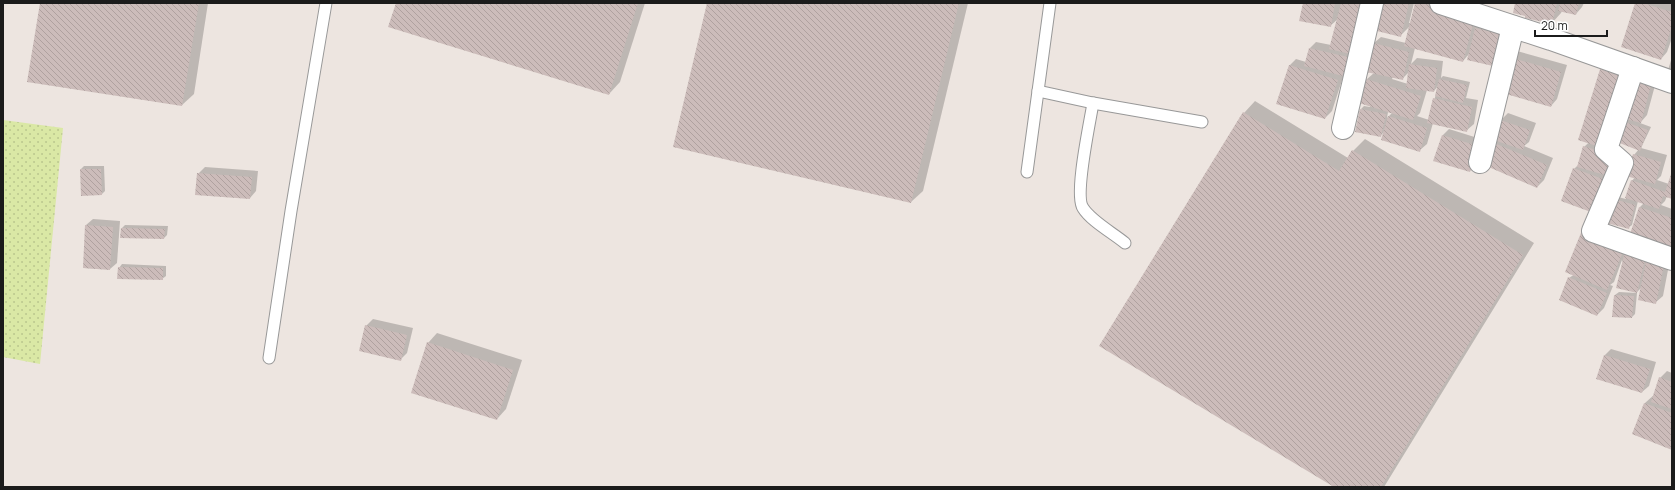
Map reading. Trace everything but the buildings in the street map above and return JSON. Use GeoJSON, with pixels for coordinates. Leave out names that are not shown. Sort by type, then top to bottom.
{"type":"FeatureCollection","features":[{"type":"Feature","properties":{"kind":"street"},"geometry":{"type":"LineString","coordinates":[[1343,128],[1372,3]]}},
{"type":"Feature","properties":{"kind":"street"},"geometry":{"type":"LineString","coordinates":[[1441,3],[1672,82]]}},
{"type":"Feature","properties":{"kind":"street"},"geometry":{"type":"LineString","coordinates":[[1480,162],[1513,27]]}},
{"type":"Feature","properties":{"kind":"street"},"geometry":{"type":"LineString","coordinates":[[1633,68],[1606,149],[1622,163],[1593,230],[1672,259]]}},
{"type":"Feature","properties":{"kind":"lane"},"geometry":{"type":"LineString","coordinates":[[269,358],[291,211],[326,3]]}},
{"type":"Feature","properties":{"kind":"lane"},"geometry":{"type":"LineString","coordinates":[[1027,172],[1050,3]]}},
{"type":"Feature","properties":{"kind":"lane"},"geometry":{"type":"LineString","coordinates":[[1038,91],[1093,103],[1202,122]]}},
{"type":"Feature","properties":{"kind":"lane"},"geometry":{"type":"LineString","coordinates":[[1093,103],[1080,186],[1082,207],[1088,215],[1125,242]]}},
{"type":"Feature","properties":{"kind":"green space"},"geometry":{"type":"Polygon","coordinates":[[[3,120],[63,128],[40,364],[3,357],[3,120]]]}}]}
